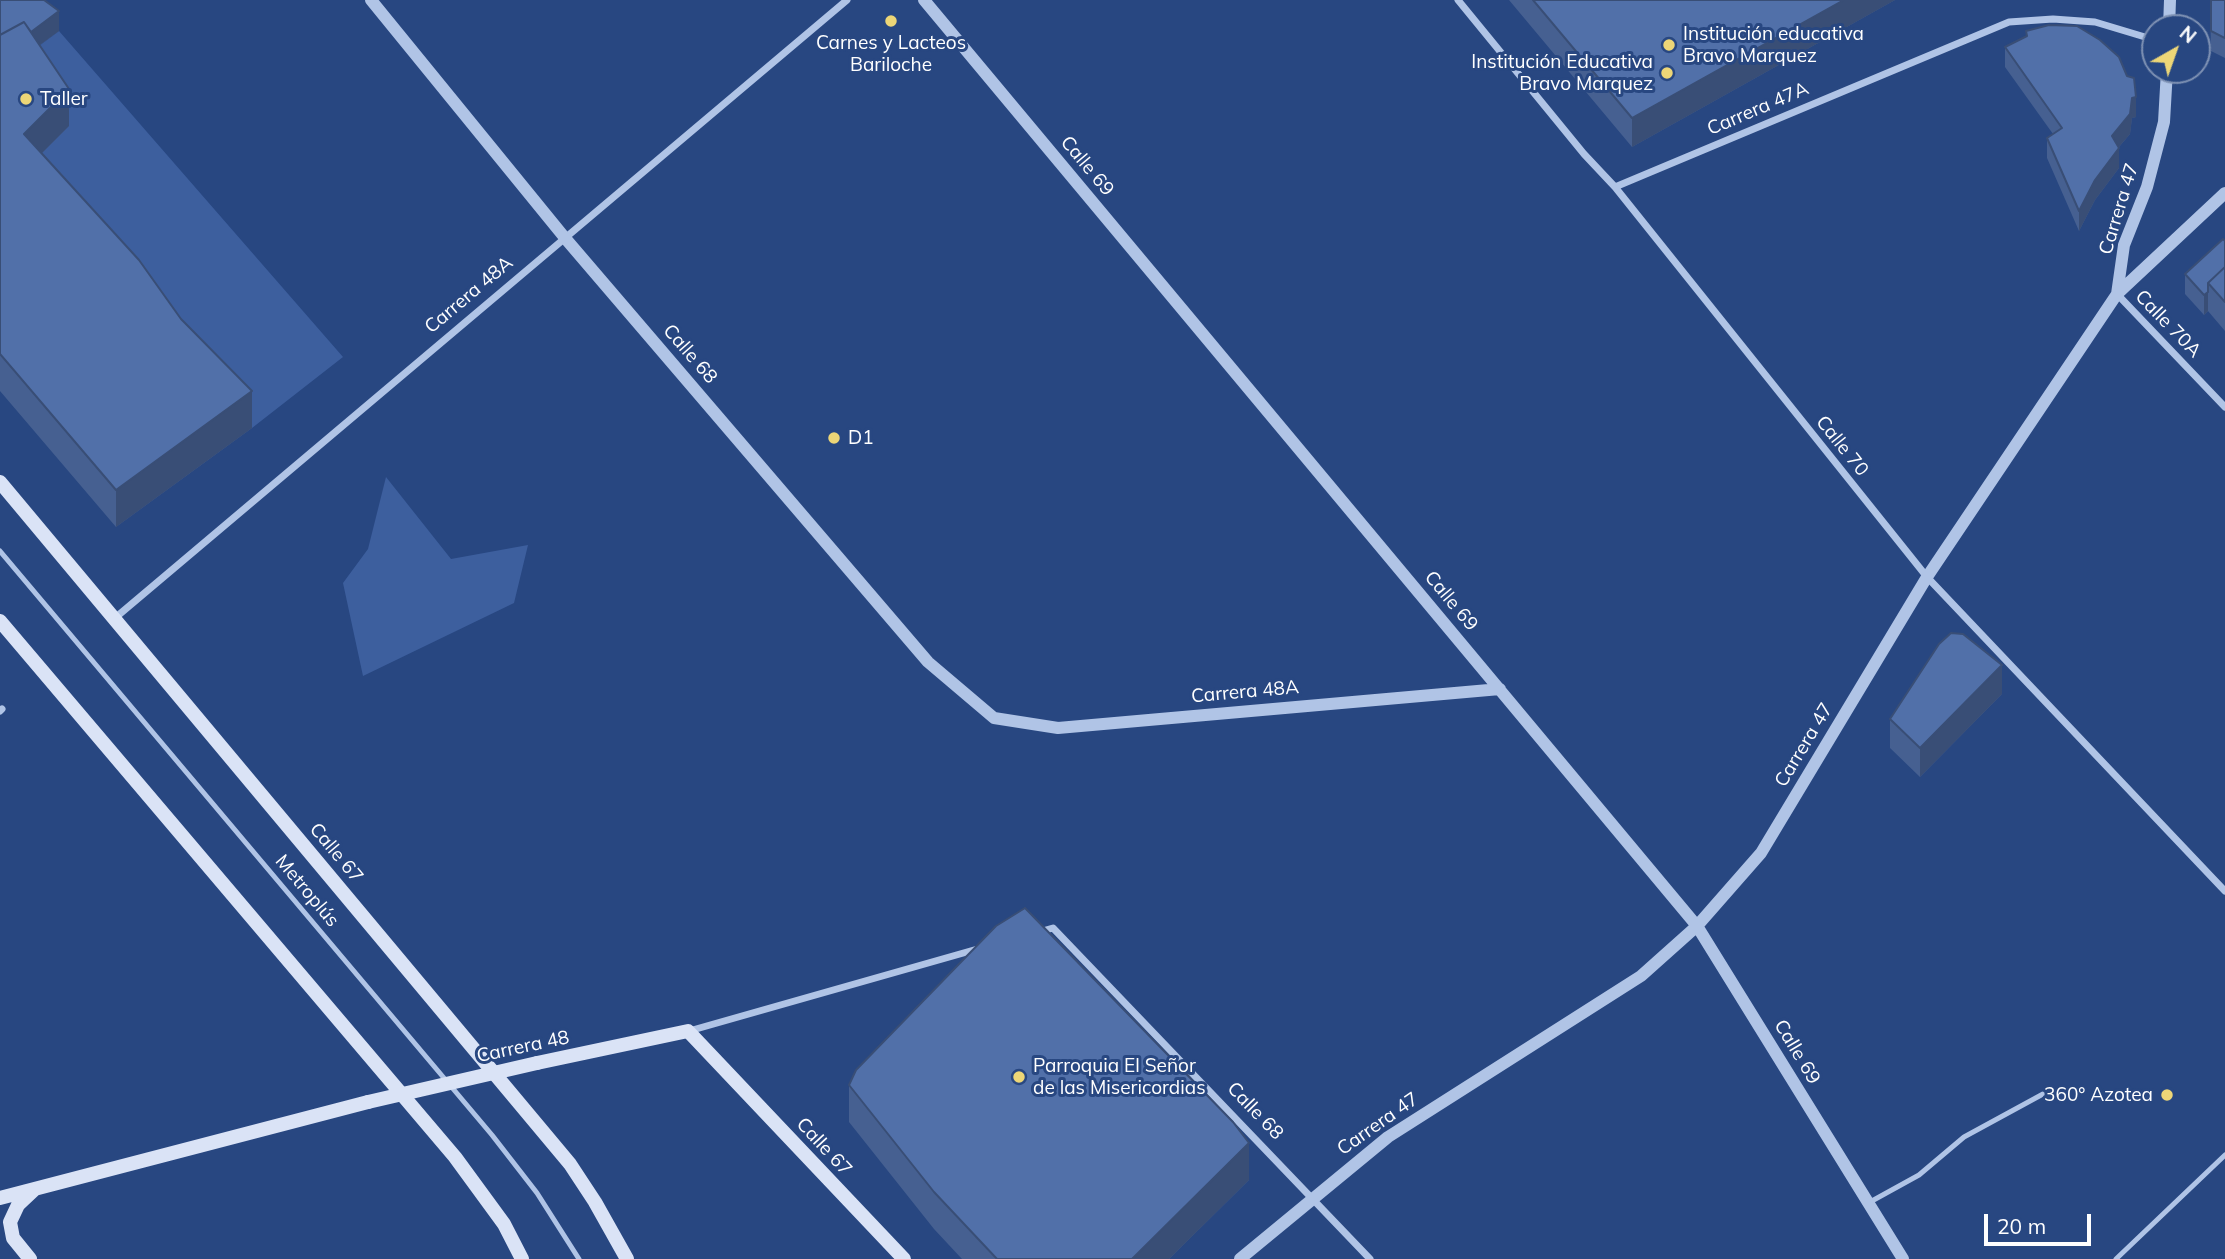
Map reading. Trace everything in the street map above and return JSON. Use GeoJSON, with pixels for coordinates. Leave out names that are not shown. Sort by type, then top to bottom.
{"type":"FeatureCollection","features":[{"type":"Feature","properties":{"kind":"main road","name":"Calle 67"},"geometry":{"type":"LineString","coordinates":[[0,482],[570,1164],[627,1259]]}},
{"type":"Feature","properties":{"kind":"main road"},"geometry":{"type":"LineString","coordinates":[[0,621],[455,1157],[504,1224],[522,1259]]}},
{"type":"Feature","properties":{"kind":"main road","name":"Calle 67"},"geometry":{"type":"LineString","coordinates":[[688,1031],[904,1259]]}},
{"type":"Feature","properties":{"kind":"main road","name":"Carrera 48"},"geometry":{"type":"LineString","coordinates":[[0,1198],[368,1102],[688,1031]]}},
{"type":"Feature","properties":{"kind":"main road"},"geometry":{"type":"LineString","coordinates":[[30,1259],[13,1238],[10,1222],[18,1205],[38,1186]]}},
{"type":"Feature","properties":{"kind":"street","name":"Calle 68"},"geometry":{"type":"LineString","coordinates":[[372,0],[565,238],[928,662],[994,718]]}},
{"type":"Feature","properties":{"kind":"street","name":"Carrera 48A"},"geometry":{"type":"LineString","coordinates":[[115,618],[847,0]]}},
{"type":"Feature","properties":{"kind":"street","name":"Calle 69"},"geometry":{"type":"LineString","coordinates":[[924,0],[1697,926],[1903,1259]]}},
{"type":"Feature","properties":{"kind":"street","name":"Calle 70"},"geometry":{"type":"LineString","coordinates":[[1458,0],[1584,154],[1615,187],[1927,577],[2225,891]]}},
{"type":"Feature","properties":{"kind":"street","name":"Carrera 47A"},"geometry":{"type":"LineString","coordinates":[[1615,187],[2009,22],[2053,19],[2095,22],[2141,36]]}},
{"type":"Feature","properties":{"kind":"street","name":"Carrera 47"},"geometry":{"type":"LineString","coordinates":[[1240,1259],[1388,1137],[1641,976],[1697,926],[1761,853],[1927,577],[2117,294],[2124,245],[2147,187],[2164,122],[2166,84]]}},
{"type":"Feature","properties":{"kind":"street"},"geometry":{"type":"LineString","coordinates":[[2117,294],[2225,192]]}},
{"type":"Feature","properties":{"kind":"street","name":"Calle 70A"},"geometry":{"type":"LineString","coordinates":[[2117,294],[2225,407]]}},
{"type":"Feature","properties":{"kind":"street","name":"Carrera 48A"},"geometry":{"type":"LineString","coordinates":[[994,718],[1058,728],[1500,689]]}},
{"type":"Feature","properties":{"kind":"street","name":"Calle 68"},"geometry":{"type":"LineString","coordinates":[[1029,935],[1053,928],[1370,1259]]}},
{"type":"Feature","properties":{"kind":"street","name":"Carrera 48"},"geometry":{"type":"LineString","coordinates":[[688,1031],[994,945]]}},
{"type":"Feature","properties":{"kind":"lane","name":"Metroplús"},"geometry":{"type":"LineString","coordinates":[[0,551],[492,1135],[537,1193],[579,1259]]}},
{"type":"Feature","properties":{"kind":"lane"},"geometry":{"type":"LineString","coordinates":[[1867,1204],[1919,1175],[1964,1137],[2043,1094]]}},
{"type":"Feature","properties":{"kind":"lane"},"geometry":{"type":"LineString","coordinates":[[2116,1259],[2225,1155]]}},
{"type":"Feature","properties":{"kind":"shaded area"},"geometry":{"type":"Polygon","coordinates":[[[59,31],[343,357],[252,428],[24,171],[24,57],[59,31]]]}},
{"type":"Feature","properties":{"kind":"shaded area"},"geometry":{"type":"Polygon","coordinates":[[[386,477],[451,559],[528,545],[514,603],[363,676],[343,583],[368,549],[386,477]]]}},
{"type":"Feature","properties":{"kind":"building"},"geometry":{"type":"Polygon","coordinates":[[[0,0],[44,0],[59,11],[31,32],[24,22],[0,35],[0,0]]]}},
{"type":"Feature","properties":{"kind":"building","name":"Institución Educativa Bravo Marquez"},"geometry":{"type":"Polygon","coordinates":[[[1533,0],[1844,0],[1632,118],[1533,0]]]}},
{"type":"Feature","properties":{"kind":"building"},"geometry":{"type":"Polygon","coordinates":[[[2211,0],[2225,0],[2225,38],[2211,31],[2211,0]]]}},
{"type":"Feature","properties":{"kind":"building"},"geometry":{"type":"Polygon","coordinates":[[[24,22],[69,89],[24,134],[139,260],[181,319],[252,391],[116,490],[0,354],[0,35],[24,22]]]}},
{"type":"Feature","properties":{"kind":"building"},"geometry":{"type":"Polygon","coordinates":[[[2049,25],[2077,26],[2100,40],[2119,57],[2127,76],[2134,78],[2136,97],[2132,98],[2130,114],[2112,136],[2119,148],[2095,180],[2079,211],[2047,138],[2062,128],[2005,47],[2027,36],[2026,31],[2049,25]]]}},
{"type":"Feature","properties":{"kind":"building"},"geometry":{"type":"Polygon","coordinates":[[[2223,239],[2225,267],[2208,283],[2208,292],[2204,295],[2185,274],[2223,239]]]}},
{"type":"Feature","properties":{"kind":"building"},"geometry":{"type":"Polygon","coordinates":[[[2225,267],[2225,302],[2208,283],[2225,267]]]}},
{"type":"Feature","properties":{"kind":"building"},"geometry":{"type":"Polygon","coordinates":[[[1951,633],[1963,634],[2002,665],[1920,748],[1890,719],[1939,644],[1951,633]]]}},
{"type":"Feature","properties":{"kind":"building","name":"Parroquia El Señor de las Misericordias"},"geometry":{"type":"Polygon","coordinates":[[[1025,908],[1233,1122],[1249,1143],[1132,1259],[997,1259],[934,1192],[849,1085],[856,1070],[996,926],[1025,908]]]}},
{"type":"Feature","properties":{"kind":"place","name":"Carnes y Lacteos Bariloche"},"geometry":{"type":"Point","coordinates":[891,21]}},
{"type":"Feature","properties":{"kind":"place","name":"Institución educativa Bravo Marquez"},"geometry":{"type":"Point","coordinates":[1669,45]}},
{"type":"Feature","properties":{"kind":"place","name":"Institución Educativa Bravo Marquez"},"geometry":{"type":"Point","coordinates":[1667,73]}},
{"type":"Feature","properties":{"kind":"place","name":"Taller"},"geometry":{"type":"Point","coordinates":[26,99]}},
{"type":"Feature","properties":{"kind":"place","name":"D1"},"geometry":{"type":"Point","coordinates":[834,438]}},
{"type":"Feature","properties":{"kind":"place","name":"Parroquia El Señor de las Misericordias"},"geometry":{"type":"Point","coordinates":[1019,1077]}},
{"type":"Feature","properties":{"kind":"place","name":"360° Azotea"},"geometry":{"type":"Point","coordinates":[2167,1095]}}]}
